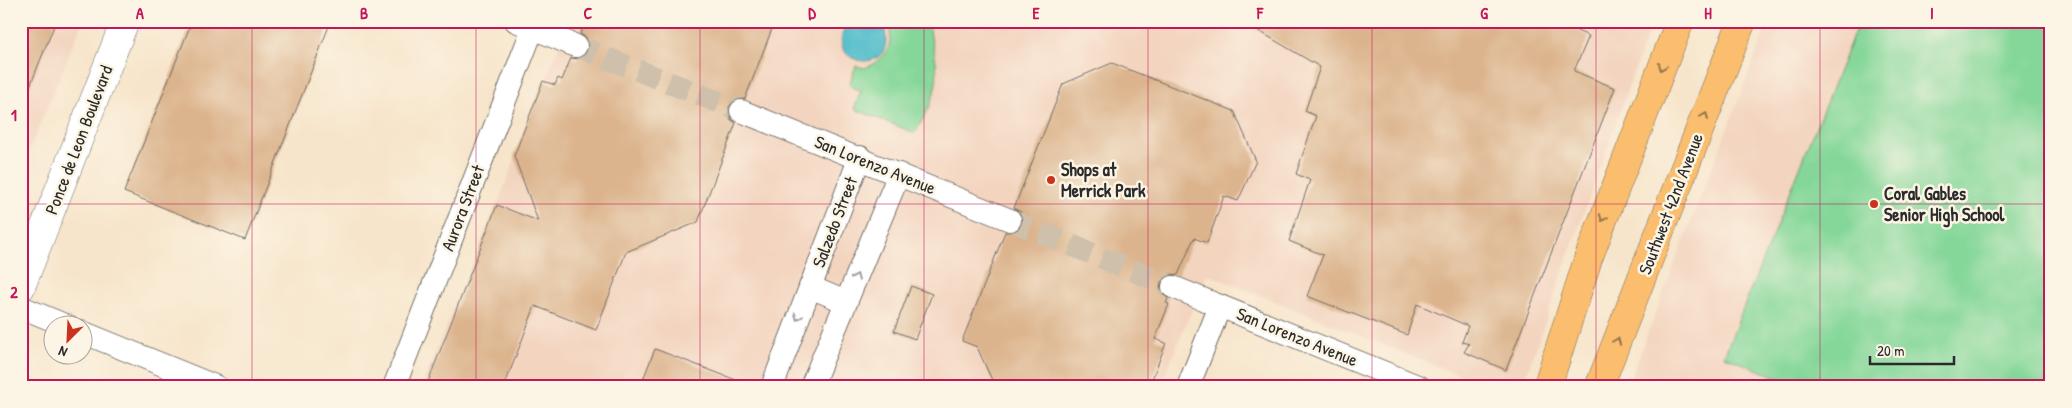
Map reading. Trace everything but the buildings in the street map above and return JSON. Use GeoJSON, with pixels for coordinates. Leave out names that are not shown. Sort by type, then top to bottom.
{"type":"FeatureCollection","features":[{"type":"Feature","properties":{"kind":"main road"},"geometry":{"type":"LineString","coordinates":[[1547,387],[1585,267],[1680,21]]}},
{"type":"Feature","properties":{"kind":"main road","name":"Southwest 42nd Avenue"},"geometry":{"type":"LineString","coordinates":[[1599,387],[1742,21]]}},
{"type":"Feature","properties":{"kind":"street","name":"Ponce de Leon Boulevard"},"geometry":{"type":"LineString","coordinates":[[21,287],[125,21]]}},
{"type":"Feature","properties":{"kind":"street"},"geometry":{"type":"LineString","coordinates":[[524,25],[576,46]]}},
{"type":"Feature","properties":{"kind":"street","name":"Aurora Street"},"geometry":{"type":"LineString","coordinates":[[394,387],[524,25]]}},
{"type":"Feature","properties":{"kind":"street","name":"San Lorenzo Avenue"},"geometry":{"type":"LineString","coordinates":[[741,111],[860,157],[1010,220]]}},
{"type":"Feature","properties":{"kind":"street","name":"Salzedo Street"},"geometry":{"type":"LineString","coordinates":[[772,387],[860,157]]}},
{"type":"Feature","properties":{"kind":"street"},"geometry":{"type":"LineString","coordinates":[[811,387],[899,174]]}},
{"type":"Feature","properties":{"kind":"street","name":"Salzedo Street"},"geometry":{"type":"LineString","coordinates":[[810,287],[846,302]]}},
{"type":"Feature","properties":{"kind":"street","name":"San Lorenzo Avenue"},"geometry":{"type":"LineString","coordinates":[[1173,287],[1420,387]]}},
{"type":"Feature","properties":{"kind":"street"},"geometry":{"type":"LineString","coordinates":[[1188,387],[1220,306]]}},
{"type":"Feature","properties":{"kind":"street"},"geometry":{"type":"LineString","coordinates":[[21,307],[43,316]]}},
{"type":"Feature","properties":{"kind":"street"},"geometry":{"type":"LineString","coordinates":[[92,336],[217,387]]}},
{"type":"Feature","properties":{"kind":"shaded area"},"geometry":{"type":"Polygon","coordinates":[[[21,21],[83,21],[21,170],[21,21]]]}},
{"type":"Feature","properties":{"kind":"shaded area","name":"Shops at Merrick Park"},"geometry":{"type":"Polygon","coordinates":[[[569,21],[1652,21],[1522,387],[1489,387],[1207,274],[1160,387],[421,387],[497,205],[569,21]]]}},
{"type":"Feature","properties":{"kind":"shaded area","name":"Coral Gables Senior High School"},"geometry":{"type":"Polygon","coordinates":[[[1769,21],[2051,21],[2051,387],[1627,387],[1769,21]]]}},
{"type":"Feature","properties":{"kind":"green space"},"geometry":{"type":"Polygon","coordinates":[[[885,21],[930,21],[937,77],[930,106],[915,133],[854,109],[861,91],[849,85],[856,66],[865,68],[872,65],[887,49],[890,43],[890,36],[889,28],[885,21]]]}},
{"type":"Feature","properties":{"kind":"green space","name":"Coral Gables Senior High School"},"geometry":{"type":"Polygon","coordinates":[[[1859,21],[2051,21],[2051,387],[1794,387],[1794,384],[1724,356],[1859,21]]]}},
{"type":"Feature","properties":{"kind":"water"},"geometry":{"type":"Polygon","coordinates":[[[849,21],[878,21],[882,25],[886,39],[883,51],[876,58],[866,61],[856,60],[848,55],[842,46],[842,35],[849,21]]]}},
{"type":"Feature","properties":{"kind":"tunnel"},"geometry":{"type":"LineString","coordinates":[[576,46],[741,111]]}},
{"type":"Feature","properties":{"kind":"tunnel"},"geometry":{"type":"LineString","coordinates":[[1010,220],[1173,287]]}},
{"type":"Feature","properties":{"kind":"place","name":"Shops at Merrick Park"},"geometry":{"type":"Point","coordinates":[1051,180]}},
{"type":"Feature","properties":{"kind":"place","name":"Coral Gables Senior High School"},"geometry":{"type":"Point","coordinates":[1874,204]}}]}
